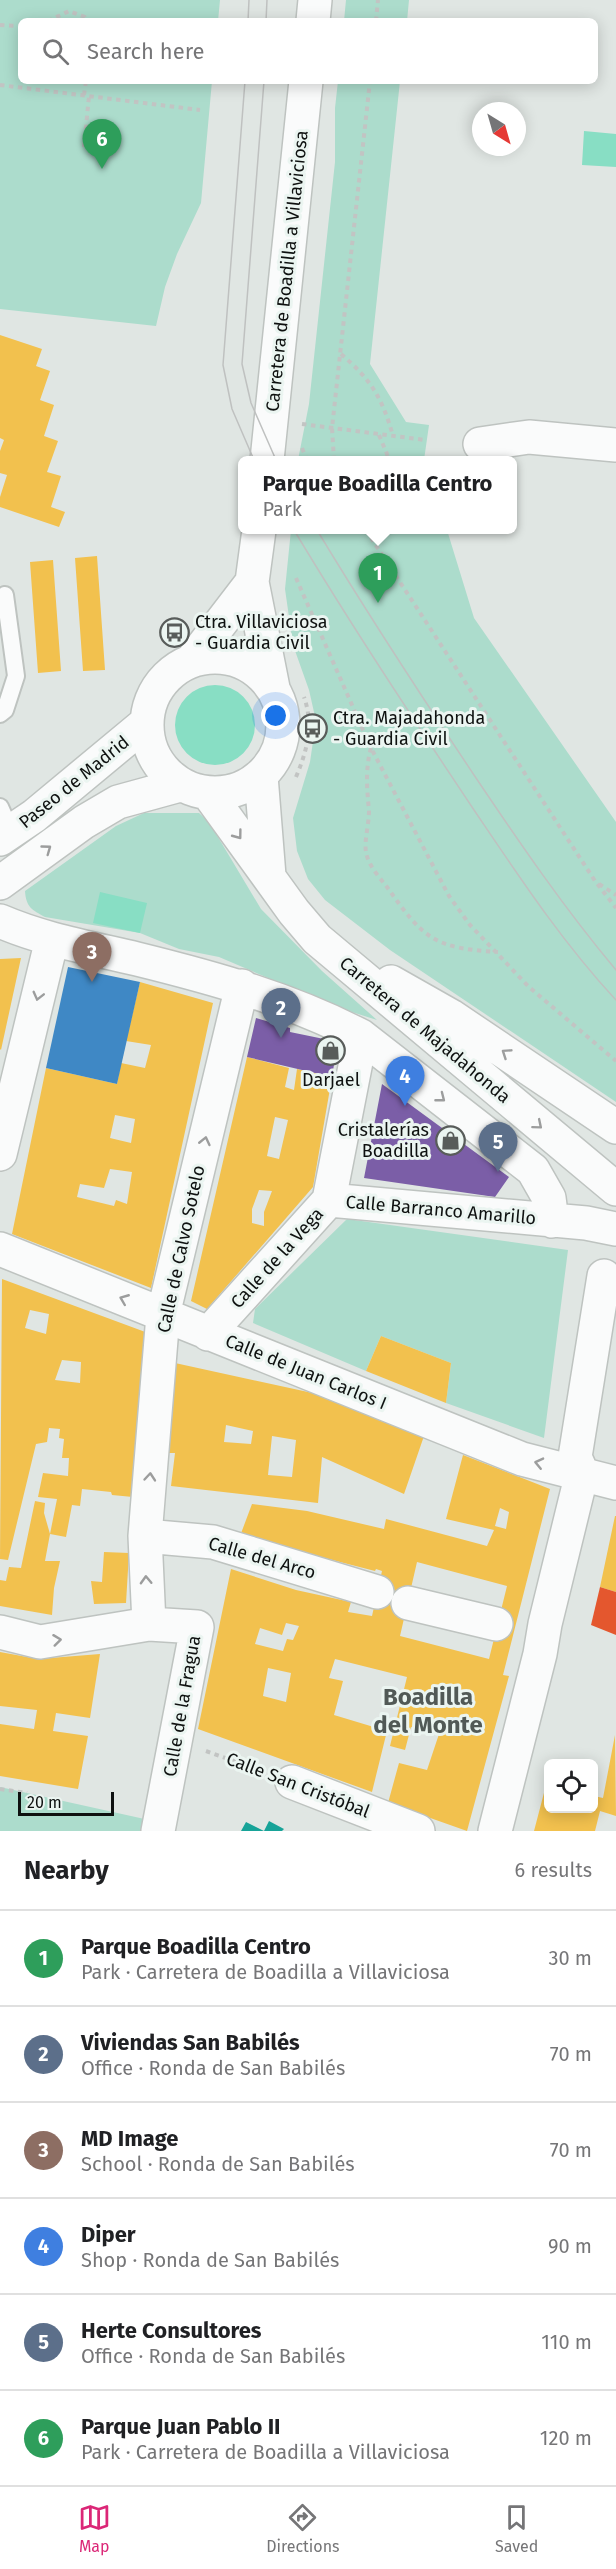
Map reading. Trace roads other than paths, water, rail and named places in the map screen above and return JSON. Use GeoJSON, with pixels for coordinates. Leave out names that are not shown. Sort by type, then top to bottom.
{"type":"FeatureCollection","features":[{"type":"Feature","properties":{"kind":"street"},"geometry":{"type":"LineString","coordinates":[[313,18],[315,0]]}},
{"type":"Feature","properties":{"kind":"street","name":"Carretera de Boadilla a Villaviciosa"},"geometry":{"type":"LineString","coordinates":[[267,456],[306,84]]}},
{"type":"Feature","properties":{"kind":"street"},"geometry":{"type":"LineString","coordinates":[[480,444],[529,437],[616,446]]}},
{"type":"Feature","properties":{"kind":"street"},"geometry":{"type":"LineString","coordinates":[[258,534],[252,582],[288,691],[282,710],[284,730],[273,761],[261,776],[227,793],[194,789],[162,769],[149,747],[146,723],[151,698],[160,682],[193,659],[210,656],[234,659],[288,691]]}},
{"type":"Feature","properties":{"kind":"street"},"geometry":{"type":"LineString","coordinates":[[193,659],[252,582]]}},
{"type":"Feature","properties":{"kind":"street","name":"Paseo de Madrid"},"geometry":{"type":"LineString","coordinates":[[4,826],[63,793],[146,723]]}},
{"type":"Feature","properties":{"kind":"street"},"geometry":{"type":"LineString","coordinates":[[261,776],[269,876]]}},
{"type":"Feature","properties":{"kind":"street","name":"Paseo de Madrid"},"geometry":{"type":"LineString","coordinates":[[0,883],[84,822],[118,802],[194,789]]}},
{"type":"Feature","properties":{"kind":"street","name":"Carretera de Majadahonda"},"geometry":{"type":"LineString","coordinates":[[194,789],[269,876],[294,912],[317,939],[616,1189]]}},
{"type":"Feature","properties":{"kind":"street"},"geometry":{"type":"LineString","coordinates":[[0,921],[52,939],[242,986],[332,1021],[361,1036],[533,1170],[549,1198],[552,1221]]}},
{"type":"Feature","properties":{"kind":"street"},"geometry":{"type":"LineString","coordinates":[[0,1154],[52,939]]}},
{"type":"Feature","properties":{"kind":"street","name":"Carretera de Majadahonda"},"geometry":{"type":"LineString","coordinates":[[317,939],[451,1016],[616,1127]]}},
{"type":"Feature","properties":{"kind":"street","name":"Calle de Calvo Sotelo"},"geometry":{"type":"LineString","coordinates":[[149,1624],[146,1536],[163,1315],[242,986]]}},
{"type":"Feature","properties":{"kind":"street","name":"Calle de la Vega"},"geometry":{"type":"LineString","coordinates":[[208,1334],[329,1200],[361,1036]]}},
{"type":"Feature","properties":{"kind":"street","name":"Carretera de Majadahonda"},"geometry":{"type":"LineString","coordinates":[[589,1109],[607,1138],[616,1146]]}},
{"type":"Feature","properties":{"kind":"street","name":"Calle Barranco Amarillo"},"geometry":{"type":"LineString","coordinates":[[329,1200],[552,1221],[611,1222]]}},
{"type":"Feature","properties":{"kind":"street","name":"Calle de Juan Carlos I"},"geometry":{"type":"LineString","coordinates":[[0,1249],[522,1459],[616,1483]]}},
{"type":"Feature","properties":{"kind":"street"},"geometry":{"type":"LineString","coordinates":[[495,1831],[540,1654],[582,1473],[575,1457],[604,1276]]}},
{"type":"Feature","properties":{"kind":"street","name":"Calle del Arco"},"geometry":{"type":"LineString","coordinates":[[146,1536],[213,1542],[377,1592]]}},
{"type":"Feature","properties":{"kind":"street"},"geometry":{"type":"LineString","coordinates":[[408,1603],[505,1630],[540,1654]]}},
{"type":"Feature","properties":{"kind":"street"},"geometry":{"type":"LineString","coordinates":[[0,1632],[40,1642],[149,1624]]}},
{"type":"Feature","properties":{"kind":"street","name":"Calle de la Fragua"},"geometry":{"type":"LineString","coordinates":[[149,1624],[197,1627],[158,1831]]}},
{"type":"Feature","properties":{"kind":"street","name":"Calle San Cristóbal"},"geometry":{"type":"LineString","coordinates":[[292,1782],[418,1831]]}},
{"type":"Feature","properties":{"kind":"lane"},"geometry":{"type":"LineString","coordinates":[[0,714],[5,710],[15,676],[5,595]]}},
{"type":"Feature","properties":{"kind":"tram line"},"geometry":{"type":"LineString","coordinates":[[248,18],[249,0]]}},
{"type":"Feature","properties":{"kind":"tram line"},"geometry":{"type":"LineString","coordinates":[[266,18],[267,0]]}},
{"type":"Feature","properties":{"kind":"tram line"},"geometry":{"type":"LineString","coordinates":[[245,84],[223,365],[232,409],[252,456]]}},
{"type":"Feature","properties":{"kind":"tram line"},"geometry":{"type":"LineString","coordinates":[[264,84],[242,364],[251,403],[274,456]]}},
{"type":"Feature","properties":{"kind":"tram line"},"geometry":{"type":"LineString","coordinates":[[296,534],[382,671],[507,859],[559,932],[616,1000]]}},
{"type":"Feature","properties":{"kind":"tram line"},"geometry":{"type":"LineString","coordinates":[[319,534],[394,653],[525,850],[616,970]]}},
{"type":"Feature","properties":{"kind":"place","name":"Parque Juan Pablo II"},"geometry":{"type":"Point","coordinates":[102,169]}},
{"type":"Feature","properties":{"kind":"place","name":"Parque Boadilla Centro"},"geometry":{"type":"Point","coordinates":[378,603]}},
{"type":"Feature","properties":{"kind":"place","name":"Ctra. Villaviciosa - Guardia Civil"},"geometry":{"type":"Point","coordinates":[174,632]}},
{"type":"Feature","properties":{"kind":"place","name":"Ctra. Majadahonda - Guardia Civil"},"geometry":{"type":"Point","coordinates":[312,728]}},
{"type":"Feature","properties":{"kind":"place","name":"MD Image"},"geometry":{"type":"Point","coordinates":[92,982]}},
{"type":"Feature","properties":{"kind":"place","name":"Viviendas San Babilés"},"geometry":{"type":"Point","coordinates":[281,1038]}},
{"type":"Feature","properties":{"kind":"place","name":"Darjael"},"geometry":{"type":"Point","coordinates":[331,1051]}},
{"type":"Feature","properties":{"kind":"place","name":"Diper"},"geometry":{"type":"Point","coordinates":[405,1106]}},
{"type":"Feature","properties":{"kind":"place","name":"Cristalerías Boadilla"},"geometry":{"type":"Point","coordinates":[450,1140]}},
{"type":"Feature","properties":{"kind":"place","name":"Herte Consultores"},"geometry":{"type":"Point","coordinates":[498,1172]}},
{"type":"Feature","properties":{"kind":"district","name":"Boadilla del Monte"},"geometry":{"type":"Point","coordinates":[428,1711]}}]}
